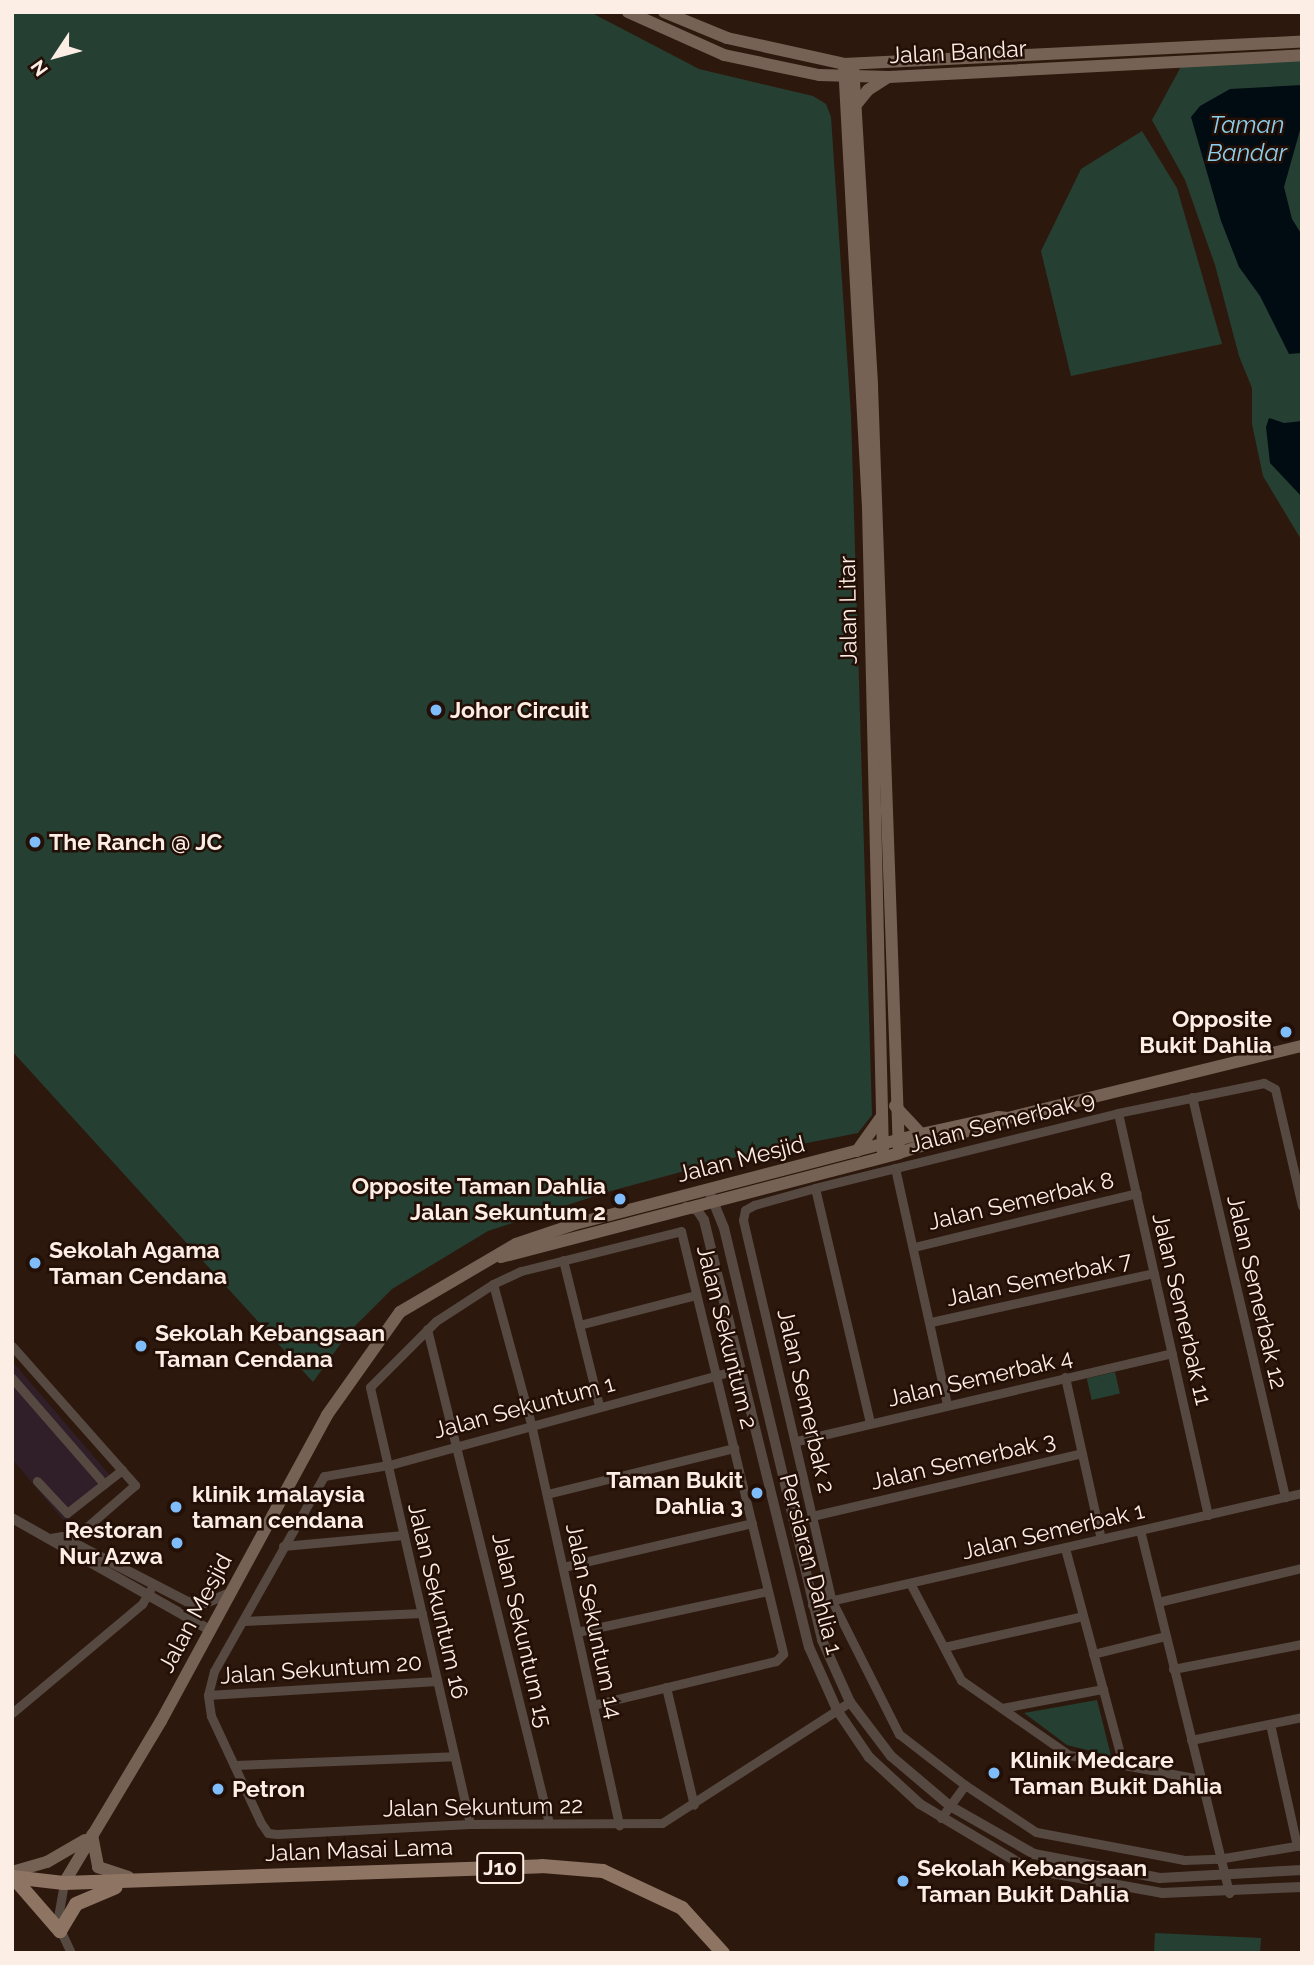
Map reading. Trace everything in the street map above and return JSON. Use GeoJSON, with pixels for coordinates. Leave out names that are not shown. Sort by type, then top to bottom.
{"type":"FeatureCollection","features":[{"type":"Feature","properties":{"kind":"main road","name":"Jalan Bandar"},"geometry":{"type":"LineString","coordinates":[[628,12],[724,55],[819,75],[849,70],[1302,42]]}},
{"type":"Feature","properties":{"kind":"main road","name":"Jalan Bandar"},"geometry":{"type":"LineString","coordinates":[[664,12],[727,38],[849,70],[889,77],[1302,55]]}},
{"type":"Feature","properties":{"kind":"main road","name":"Jalan Litar"},"geometry":{"type":"LineString","coordinates":[[849,70],[868,508],[883,1150]]}},
{"type":"Feature","properties":{"kind":"main road"},"geometry":{"type":"LineString","coordinates":[[819,75],[835,86],[851,105],[889,77]]}},
{"type":"Feature","properties":{"kind":"main road","name":"Jalan Litar"},"geometry":{"type":"LineString","coordinates":[[851,105],[872,386],[898,1146]]}},
{"type":"Feature","properties":{"kind":"main road","name":"Jalan Mesjid"},"geometry":{"type":"LineString","coordinates":[[491,1260],[716,1200],[898,1146],[1302,1046]]}},
{"type":"Feature","properties":{"kind":"main road"},"geometry":{"type":"LineString","coordinates":[[895,1106],[921,1134]]}},
{"type":"Feature","properties":{"kind":"main road"},"geometry":{"type":"LineString","coordinates":[[857,1151],[882,1116]]}},
{"type":"Feature","properties":{"kind":"main road","name":"Jalan Mesjid"},"geometry":{"type":"LineString","coordinates":[[898,1146],[921,1134],[998,1116],[1008,1118]]}},
{"type":"Feature","properties":{"kind":"main road","name":"Jalan Mesjid"},"geometry":{"type":"LineString","coordinates":[[64,1883],[90,1834],[155,1733],[327,1415],[381,1333],[415,1300],[516,1244],[575,1224],[857,1151],[883,1150]]}},
{"type":"Feature","properties":{"kind":"main road"},"geometry":{"type":"LineString","coordinates":[[60,1931],[13,1875],[54,1859],[90,1834],[93,1860],[102,1871],[152,1881]]}},
{"type":"Feature","properties":{"kind":"main road","name":"Jalan Masai Lama"},"geometry":{"type":"LineString","coordinates":[[13,1875],[64,1883],[542,1866],[603,1871],[682,1909],[723,1953]]}},
{"type":"Feature","properties":{"kind":"main road"},"geometry":{"type":"LineString","coordinates":[[60,1931],[65,1915],[81,1899],[134,1881]]}},
{"type":"Feature","properties":{"kind":"street","name":"Jalan Semerbak 9"},"geometry":{"type":"LineString","coordinates":[[745,1210],[815,1188],[1118,1113],[1270,1084],[1275,1089],[1302,1206]]}},
{"type":"Feature","properties":{"kind":"street","name":"Jalan Semerbak 12"},"geometry":{"type":"LineString","coordinates":[[1192,1097],[1285,1497]]}},
{"type":"Feature","properties":{"kind":"street","name":"Jalan Semerbak 11"},"geometry":{"type":"LineString","coordinates":[[1118,1113],[1208,1514]]}},
{"type":"Feature","properties":{"kind":"street"},"geometry":{"type":"LineString","coordinates":[[895,1168],[947,1404]]}},
{"type":"Feature","properties":{"kind":"street"},"geometry":{"type":"LineString","coordinates":[[815,1188],[870,1423]]}},
{"type":"Feature","properties":{"kind":"street"},"geometry":{"type":"LineString","coordinates":[[704,1190],[716,1200]]}},
{"type":"Feature","properties":{"kind":"street","name":"Jalan Semerbak 8"},"geometry":{"type":"LineString","coordinates":[[914,1247],[1137,1193]]}},
{"type":"Feature","properties":{"kind":"street","name":"Persiaran Dahlia 1"},"geometry":{"type":"LineString","coordinates":[[716,1200],[822,1640],[850,1702],[891,1756],[950,1806],[1034,1854],[1160,1878],[1224,1878],[1302,1870]]}},
{"type":"Feature","properties":{"kind":"street","name":"Persiaran Dahlia 1"},"geometry":{"type":"LineString","coordinates":[[686,1207],[701,1214],[794,1597],[837,1710],[869,1757],[941,1818],[1029,1869],[1124,1889],[1228,1893],[1302,1887]]}},
{"type":"Feature","properties":{"kind":"street","name":"Jalan Semerbak 2"},"geometry":{"type":"LineString","coordinates":[[745,1210],[743,1220],[797,1441],[832,1601],[899,1734],[964,1785],[1036,1832],[1184,1860],[1218,1859],[1300,1846]]}},
{"type":"Feature","properties":{"kind":"street"},"geometry":{"type":"LineString","coordinates":[[706,1233],[713,1222],[724,1228]]}},
{"type":"Feature","properties":{"kind":"street","name":"Jalan Sekuntum 2"},"geometry":{"type":"LineString","coordinates":[[370,1387],[426,1329],[493,1284],[521,1271],[681,1231],[783,1654],[779,1660],[666,1687]]}},
{"type":"Feature","properties":{"kind":"street"},"geometry":{"type":"LineString","coordinates":[[563,1260],[599,1405]]}},
{"type":"Feature","properties":{"kind":"street","name":"Jalan Semerbak 7"},"geometry":{"type":"LineString","coordinates":[[931,1322],[1154,1273]]}},
{"type":"Feature","properties":{"kind":"street","name":"Jalan Sekuntum 14"},"geometry":{"type":"LineString","coordinates":[[493,1284],[531,1424],[619,1825]]}},
{"type":"Feature","properties":{"kind":"street"},"geometry":{"type":"LineString","coordinates":[[579,1325],[692,1296]]}},
{"type":"Feature","properties":{"kind":"street","name":"Jalan Sekuntum 15"},"geometry":{"type":"LineString","coordinates":[[426,1329],[459,1445],[548,1823]]}},
{"type":"Feature","properties":{"kind":"street"},"geometry":{"type":"LineString","coordinates":[[12,1346],[135,1485],[66,1545]]}},
{"type":"Feature","properties":{"kind":"street","name":"Jalan Semerbak 4"},"geometry":{"type":"LineString","coordinates":[[797,1441],[1172,1353]]}},
{"type":"Feature","properties":{"kind":"street","name":"Jalan Sekuntum 1"},"geometry":{"type":"LineString","coordinates":[[283,1546],[320,1481],[330,1474],[388,1465],[599,1405],[740,1369]]}},
{"type":"Feature","properties":{"kind":"street"},"geometry":{"type":"LineString","coordinates":[[1065,1377],[1101,1539]]}},
{"type":"Feature","properties":{"kind":"street"},"geometry":{"type":"LineString","coordinates":[[12,1378],[104,1484]]}},
{"type":"Feature","properties":{"kind":"street","name":"Jalan Sekuntum 16"},"geometry":{"type":"LineString","coordinates":[[370,1387],[470,1824]]}},
{"type":"Feature","properties":{"kind":"street"},"geometry":{"type":"LineString","coordinates":[[547,1494],[734,1448]]}},
{"type":"Feature","properties":{"kind":"street","name":"Jalan Semerbak 3"},"geometry":{"type":"LineString","coordinates":[[813,1516],[1082,1453]]}},
{"type":"Feature","properties":{"kind":"street"},"geometry":{"type":"LineString","coordinates":[[37,1481],[67,1513],[122,1470]]}},
{"type":"Feature","properties":{"kind":"street","name":"Jalan Semerbak 1"},"geometry":{"type":"LineString","coordinates":[[812,1605],[1302,1493]]}},
{"type":"Feature","properties":{"kind":"street"},"geometry":{"type":"LineString","coordinates":[[12,1518],[150,1590],[210,1630]]}},
{"type":"Feature","properties":{"kind":"street"},"geometry":{"type":"LineString","coordinates":[[563,1567],[752,1523]]}},
{"type":"Feature","properties":{"kind":"street"},"geometry":{"type":"LineString","coordinates":[[1140,1530],[1228,1893]]}},
{"type":"Feature","properties":{"kind":"street"},"geometry":{"type":"LineString","coordinates":[[404,1535],[283,1546],[214,1671],[208,1695],[211,1716],[234,1765],[454,1756]]}},
{"type":"Feature","properties":{"kind":"street"},"geometry":{"type":"LineString","coordinates":[[1065,1548],[1123,1764]]}},
{"type":"Feature","properties":{"kind":"street"},"geometry":{"type":"LineString","coordinates":[[1158,1602],[1302,1569]]}},
{"type":"Feature","properties":{"kind":"street"},"geometry":{"type":"LineString","coordinates":[[910,1583],[961,1680],[1069,1755],[1200,1779]]}},
{"type":"Feature","properties":{"kind":"street"},"geometry":{"type":"LineString","coordinates":[[150,1590],[188,1602],[206,1603],[230,1593]]}},
{"type":"Feature","properties":{"kind":"street"},"geometry":{"type":"LineString","coordinates":[[12,1713],[150,1590]]}},
{"type":"Feature","properties":{"kind":"street"},"geometry":{"type":"LineString","coordinates":[[577,1632],[768,1591]]}},
{"type":"Feature","properties":{"kind":"street"},"geometry":{"type":"LineString","coordinates":[[243,1621],[422,1613]]}},
{"type":"Feature","properties":{"kind":"street"},"geometry":{"type":"LineString","coordinates":[[944,1647],[1083,1616]]}},
{"type":"Feature","properties":{"kind":"street"},"geometry":{"type":"LineString","coordinates":[[1093,1654],[1166,1636]]}},
{"type":"Feature","properties":{"kind":"street"},"geometry":{"type":"LineString","coordinates":[[1174,1669],[1302,1644]]}},
{"type":"Feature","properties":{"kind":"street","name":"Jalan Sekuntum 20"},"geometry":{"type":"LineString","coordinates":[[208,1695],[437,1681]]}},
{"type":"Feature","properties":{"kind":"street"},"geometry":{"type":"LineString","coordinates":[[593,1705],[666,1687],[694,1805]]}},
{"type":"Feature","properties":{"kind":"street"},"geometry":{"type":"LineString","coordinates":[[1002,1709],[1103,1689]]}},
{"type":"Feature","properties":{"kind":"street","name":"Jalan Sekuntum 22"},"geometry":{"type":"LineString","coordinates":[[234,1765],[268,1833],[470,1824],[662,1824],[850,1702]]}},
{"type":"Feature","properties":{"kind":"street"},"geometry":{"type":"LineString","coordinates":[[1191,1740],[1302,1717]]}},
{"type":"Feature","properties":{"kind":"street"},"geometry":{"type":"LineString","coordinates":[[1270,1724],[1300,1846]]}},
{"type":"Feature","properties":{"kind":"street"},"geometry":{"type":"LineString","coordinates":[[941,1818],[964,1785]]}},
{"type":"Feature","properties":{"kind":"street"},"geometry":{"type":"LineString","coordinates":[[64,1883],[57,1918],[71,1953]]}},
{"type":"Feature","properties":{"kind":"shaded area"},"geometry":{"type":"Polygon","coordinates":[[[12,1361],[114,1480],[65,1522],[12,1459],[12,1361]]]}},
{"type":"Feature","properties":{"kind":"green space","name":"Johor Circuit"},"geometry":{"type":"Polygon","coordinates":[[[12,12],[590,12],[699,69],[813,96],[826,104],[831,117],[851,415],[872,1115],[858,1133],[740,1156],[607,1192],[488,1231],[392,1289],[349,1332],[313,1382],[12,1051],[12,12]]]}},
{"type":"Feature","properties":{"kind":"green space"},"geometry":{"type":"Polygon","coordinates":[[[1302,58],[1302,541],[1263,476],[1252,424],[1252,388],[1239,356],[1215,265],[1185,180],[1152,120],[1184,61],[1302,58]]]}},
{"type":"Feature","properties":{"kind":"green space"},"geometry":{"type":"Polygon","coordinates":[[[1142,131],[1177,188],[1222,344],[1071,376],[1041,251],[1081,169],[1142,131]]]}},
{"type":"Feature","properties":{"kind":"green space"},"geometry":{"type":"Polygon","coordinates":[[[1115,1372],[1120,1393],[1092,1400],[1087,1379],[1115,1372]]]}},
{"type":"Feature","properties":{"kind":"green space"},"geometry":{"type":"Polygon","coordinates":[[[1097,1700],[1111,1756],[1067,1745],[1024,1713],[1097,1700]]]}},
{"type":"Feature","properties":{"kind":"green space"},"geometry":{"type":"Polygon","coordinates":[[[1155,1933],[1261,1938],[1260,1953],[1154,1953],[1155,1933]]]}},
{"type":"Feature","properties":{"kind":"water","name":"Taman Bandar"},"geometry":{"type":"Polygon","coordinates":[[[1302,85],[1302,123],[1284,187],[1292,219],[1302,235],[1302,353],[1289,354],[1260,296],[1239,267],[1221,221],[1191,117],[1200,106],[1230,89],[1302,85]]]}},
{"type":"Feature","properties":{"kind":"water"},"geometry":{"type":"Polygon","coordinates":[[[1269,418],[1284,423],[1302,421],[1302,497],[1270,463],[1266,427],[1269,418]]]}},
{"type":"Feature","properties":{"kind":"place","name":"Johor Circuit"},"geometry":{"type":"Point","coordinates":[436,710]}},
{"type":"Feature","properties":{"kind":"place","name":"The Ranch @ JC"},"geometry":{"type":"Point","coordinates":[35,842]}},
{"type":"Feature","properties":{"kind":"place","name":"Opposite Bukit Dahlia"},"geometry":{"type":"Point","coordinates":[1286,1032]}},
{"type":"Feature","properties":{"kind":"place","name":"Opposite Taman Dahlia Jalan Sekuntum 2"},"geometry":{"type":"Point","coordinates":[620,1199]}},
{"type":"Feature","properties":{"kind":"place","name":"Sekolah Agama Taman Cendana"},"geometry":{"type":"Point","coordinates":[35,1263]}},
{"type":"Feature","properties":{"kind":"place","name":"Sekolah Kebangsaan Taman Cendana"},"geometry":{"type":"Point","coordinates":[141,1346]}},
{"type":"Feature","properties":{"kind":"place","name":"Taman Bukit Dahlia 3"},"geometry":{"type":"Point","coordinates":[757,1493]}},
{"type":"Feature","properties":{"kind":"place","name":"klinik 1malaysia taman cendana"},"geometry":{"type":"Point","coordinates":[176,1507]}},
{"type":"Feature","properties":{"kind":"place","name":"Restoran Nur Azwa"},"geometry":{"type":"Point","coordinates":[177,1543]}},
{"type":"Feature","properties":{"kind":"place","name":"Klinik Medcare Taman Bukit Dahlia"},"geometry":{"type":"Point","coordinates":[994,1773]}},
{"type":"Feature","properties":{"kind":"place","name":"Petron"},"geometry":{"type":"Point","coordinates":[218,1789]}},
{"type":"Feature","properties":{"kind":"place","name":"Sekolah Kebangsaan Taman Bukit Dahlia"},"geometry":{"type":"Point","coordinates":[903,1881]}}]}
